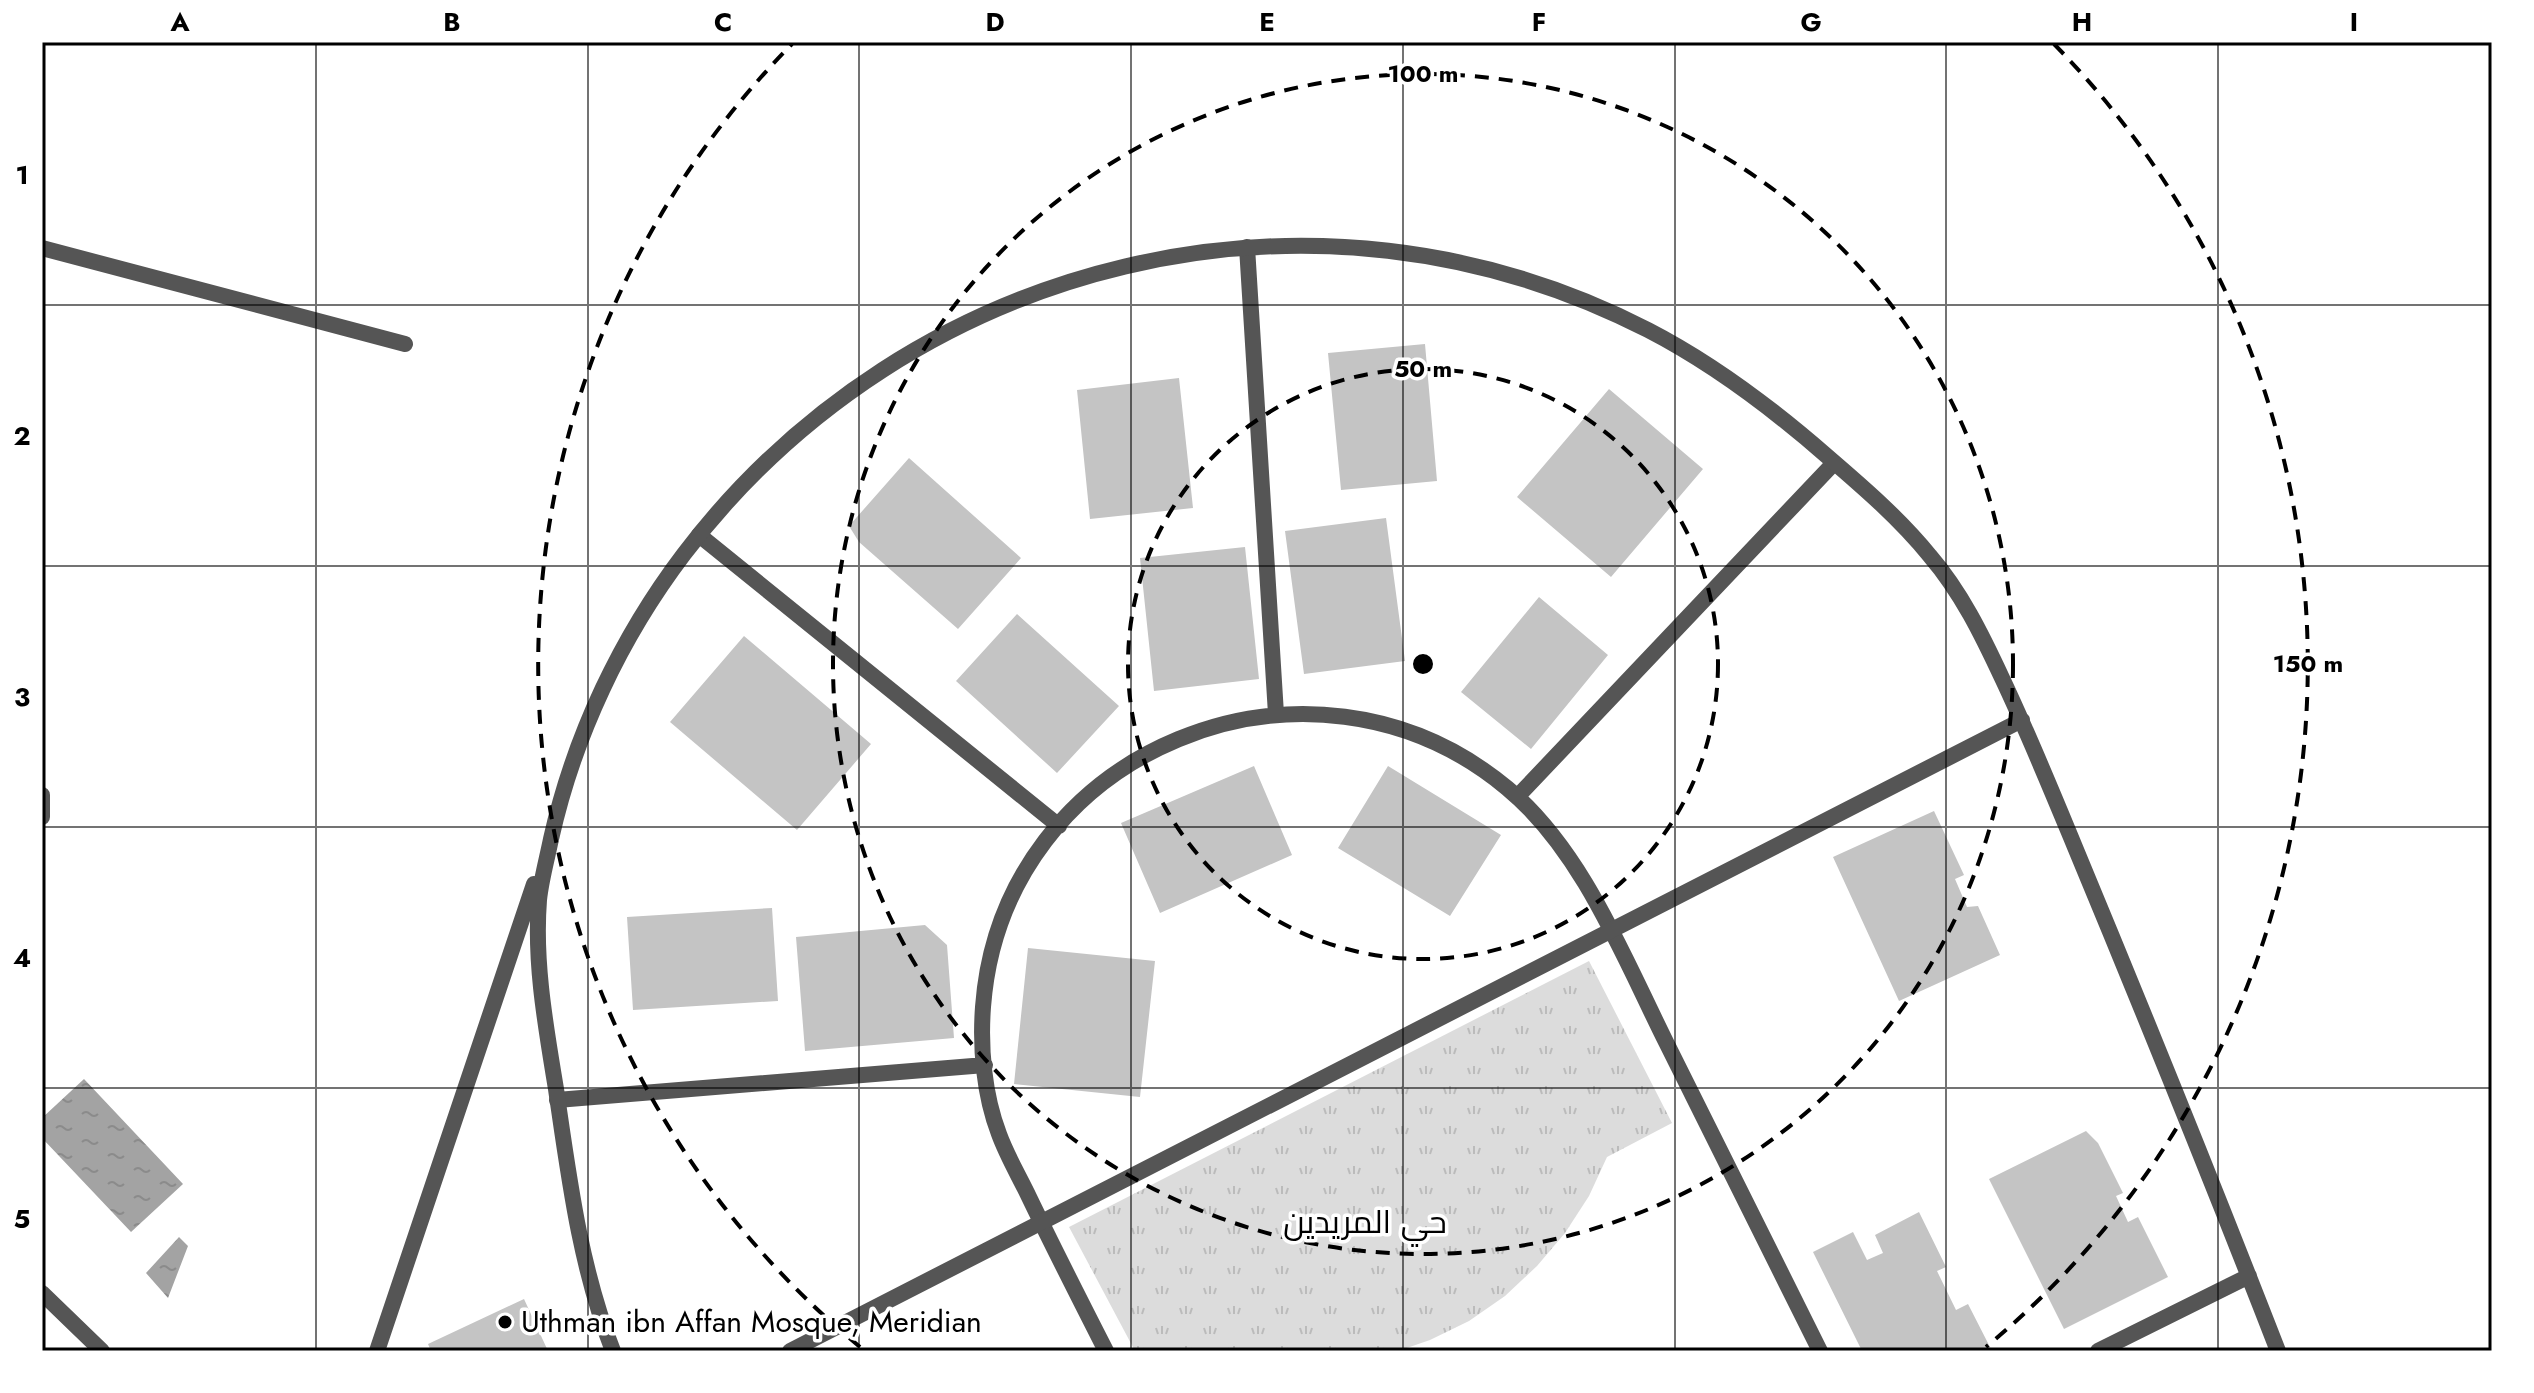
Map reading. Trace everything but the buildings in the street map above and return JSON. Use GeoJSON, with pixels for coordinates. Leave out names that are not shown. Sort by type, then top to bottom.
{"type":"FeatureCollection","features":[{"type":"Feature","properties":{"kind":"street"},"geometry":{"type":"LineString","coordinates":[[377,1351],[575,756],[632,632],[669,574],[699,535],[757,469],[807,423],[862,381],[921,345],[982,314],[1046,288],[1111,269],[1179,255],[1247,247],[1316,246],[1452,261],[1518,278],[1583,300],[1645,328],[1705,362],[1761,401],[1881,503],[1934,559],[1975,621],[2022,720],[2278,1351]]}},
{"type":"Feature","properties":{"kind":"street"},"geometry":{"type":"LineString","coordinates":[[1247,247],[1276,714]]}},
{"type":"Feature","properties":{"kind":"street"},"geometry":{"type":"LineString","coordinates":[[42,248],[405,344]]}},
{"type":"Feature","properties":{"kind":"street"},"geometry":{"type":"LineString","coordinates":[[1517,797],[1834,463]]}},
{"type":"Feature","properties":{"kind":"street"},"geometry":{"type":"LineString","coordinates":[[699,535],[1059,826]]}},
{"type":"Feature","properties":{"kind":"street"},"geometry":{"type":"LineString","coordinates":[[1106,1351],[999,1134],[988,1092],[983,1006],[990,963],[1002,921],[1020,881],[1043,844],[1103,782],[1139,758],[1178,738],[1220,723],[1276,714],[1306,713],[1349,716],[1392,726],[1432,741],[1471,761],[1517,797],[1565,850],[1611,931],[1820,1351]]}},
{"type":"Feature","properties":{"kind":"street"},"geometry":{"type":"LineString","coordinates":[[790,1351],[2022,720]]}},
{"type":"Feature","properties":{"kind":"street"},"geometry":{"type":"LineString","coordinates":[[42,795],[42,817]]}},
{"type":"Feature","properties":{"kind":"street"},"geometry":{"type":"LineString","coordinates":[[555,822],[539,895],[538,955],[557,1100],[583,1257],[596,1309],[613,1351]]}},
{"type":"Feature","properties":{"kind":"street"},"geometry":{"type":"LineString","coordinates":[[557,1100],[985,1065]]}},
{"type":"Feature","properties":{"kind":"street"},"geometry":{"type":"LineString","coordinates":[[2098,1351],[2249,1276]]}},
{"type":"Feature","properties":{"kind":"street"},"geometry":{"type":"LineString","coordinates":[[42,1293],[102,1351]]}},
{"type":"Feature","properties":{"kind":"green space"},"geometry":{"type":"Polygon","coordinates":[[[1589,961],[1672,1123],[1607,1157],[1589,1196],[1565,1233],[1537,1266],[1505,1296],[1469,1321],[1398,1351],[1135,1351],[1069,1227],[1589,961]]]}},
{"type":"Feature","properties":{"kind":"water"},"geometry":{"type":"Polygon","coordinates":[[[84,1079],[183,1184],[131,1232],[42,1138],[42,1118],[84,1079]]]}},
{"type":"Feature","properties":{"kind":"water"},"geometry":{"type":"Polygon","coordinates":[[[179,1237],[188,1246],[168,1298],[146,1273],[179,1237]]]}},
{"type":"Feature","properties":{"kind":"place","name":"Uthman ibn Affan Mosque, Meridian"},"geometry":{"type":"Point","coordinates":[505,1322]}},
{"type":"Feature","properties":{"kind":"district","name":"حي المريدين"},"geometry":{"type":"Point","coordinates":[1365,1222]}}]}
